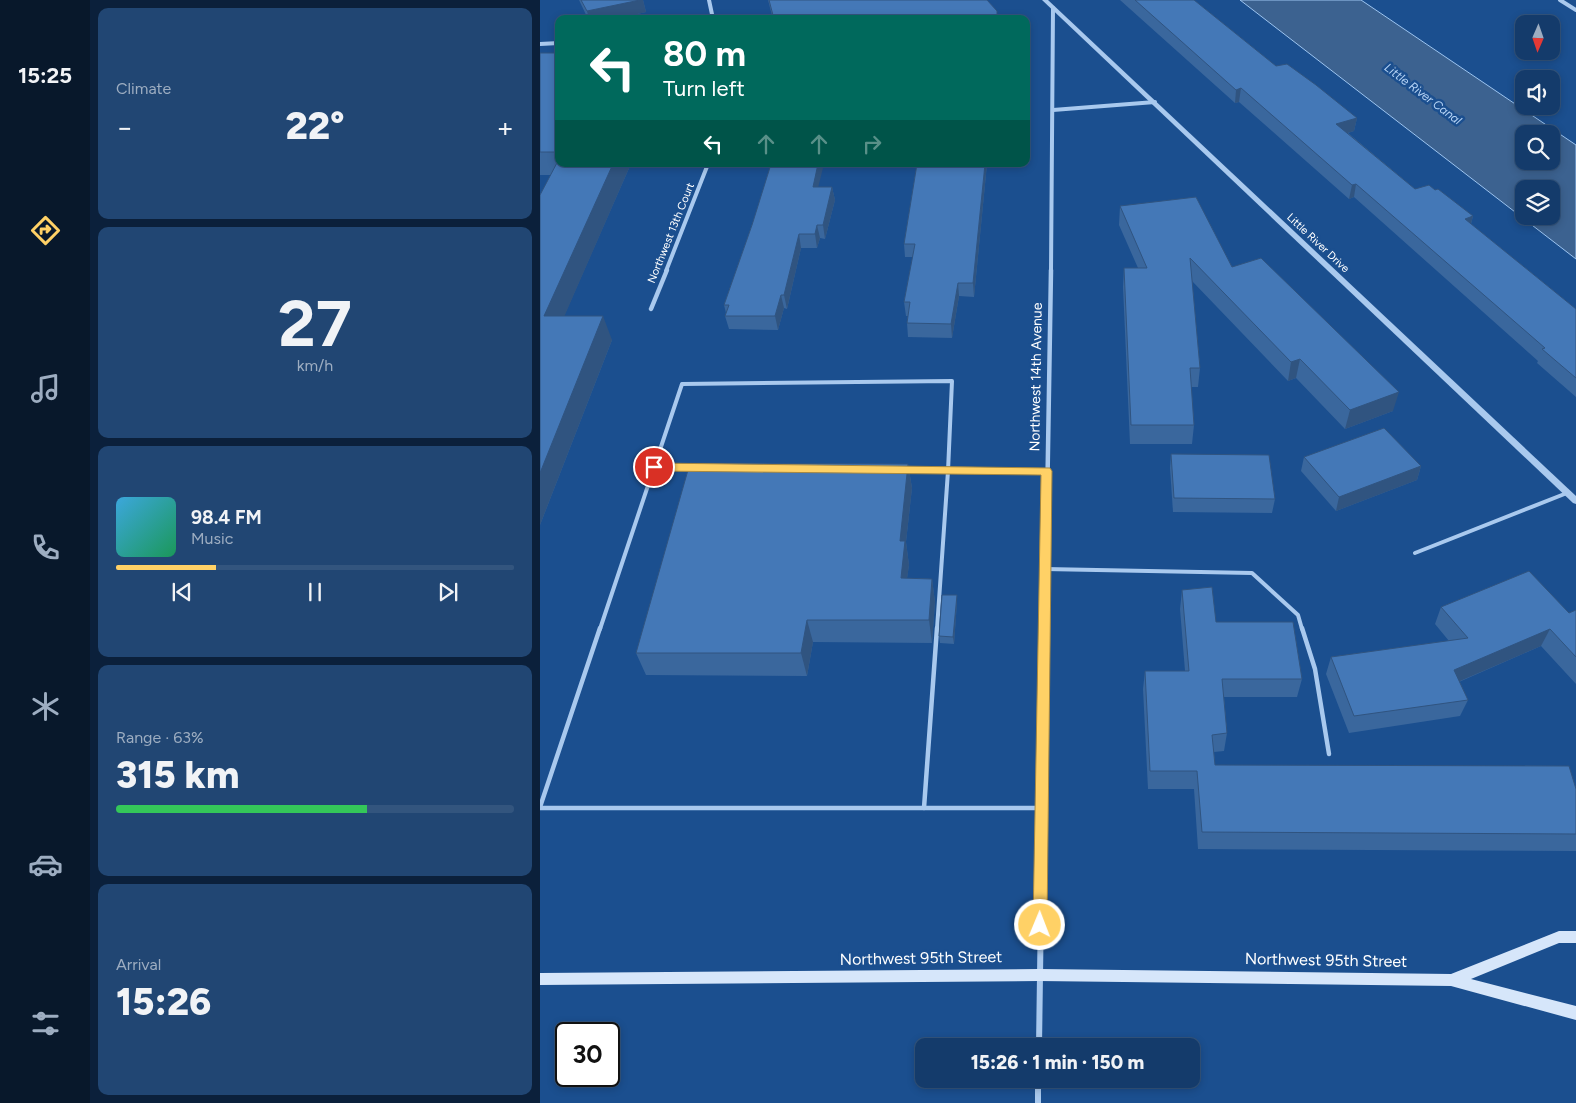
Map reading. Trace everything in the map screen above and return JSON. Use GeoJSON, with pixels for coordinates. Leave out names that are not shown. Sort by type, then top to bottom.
{"type":"FeatureCollection","features":[{"type":"Feature","properties":{"kind":"main road","name":"Northwest 95th Street"},"geometry":{"type":"LineString","coordinates":[[1452,980],[1559,937],[1576,936]]}},
{"type":"Feature","properties":{"kind":"main road","name":"Northwest 95th Street"},"geometry":{"type":"LineString","coordinates":[[540,979],[1039,975],[1452,980],[1576,1013]]}},
{"type":"Feature","properties":{"kind":"street"},"geometry":{"type":"LineString","coordinates":[[709,0],[712,15]]}},
{"type":"Feature","properties":{"kind":"street","name":"Little River Drive"},"geometry":{"type":"LineString","coordinates":[[1045,0],[1576,501]]}},
{"type":"Feature","properties":{"kind":"street"},"geometry":{"type":"LineString","coordinates":[[1560,0],[1576,10]]}},
{"type":"Feature","properties":{"kind":"street","name":"Northwest 14th Avenue"},"geometry":{"type":"LineString","coordinates":[[1038,1038],[1053,8]]}},
{"type":"Feature","properties":{"kind":"street"},"geometry":{"type":"LineString","coordinates":[[540,44],[555,44]]}},
{"type":"Feature","properties":{"kind":"street"},"geometry":{"type":"LineString","coordinates":[[1053,110],[1155,102]]}},
{"type":"Feature","properties":{"kind":"street","name":"Northwest 13th Court"},"geometry":{"type":"LineString","coordinates":[[651,309],[707,167]]}},
{"type":"Feature","properties":{"kind":"street"},"geometry":{"type":"LineString","coordinates":[[1038,1088],[1038,1103]]}},
{"type":"Feature","properties":{"kind":"lane"},"geometry":{"type":"LineString","coordinates":[[924,808],[948,471],[952,381],[682,384],[540,808],[924,808],[1042,808]]}},
{"type":"Feature","properties":{"kind":"lane"},"geometry":{"type":"LineString","coordinates":[[654,467],[703,468]]}},
{"type":"Feature","properties":{"kind":"lane"},"geometry":{"type":"LineString","coordinates":[[899,471],[1046,471]]}},
{"type":"Feature","properties":{"kind":"lane"},"geometry":{"type":"LineString","coordinates":[[1415,553],[1567,493]]}},
{"type":"Feature","properties":{"kind":"lane"},"geometry":{"type":"LineString","coordinates":[[1045,569],[1252,573],[1298,615],[1315,669],[1330,754]]}},
{"type":"Feature","properties":{"kind":"water","name":"Little River Canal"},"geometry":{"type":"Polygon","coordinates":[[[1240,0],[1361,0],[1515,104],[1515,115],[1532,115],[1546,125],[1515,125],[1515,170],[1560,170],[1560,134],[1576,145],[1576,259],[1532,225],[1560,225],[1560,180],[1515,180],[1515,212],[1240,0]]]}},
{"type":"Feature","properties":{"kind":"building"},"geometry":{"type":"Polygon","coordinates":[[[581,0],[640,0],[587,11],[581,0]]]}},
{"type":"Feature","properties":{"kind":"building"},"geometry":{"type":"Polygon","coordinates":[[[769,0],[987,0],[997,11],[997,15],[773,15],[769,0]]]}},
{"type":"Feature","properties":{"kind":"building"},"geometry":{"type":"Polygon","coordinates":[[[1135,0],[1194,0],[1276,66],[1287,64],[1357,118],[1336,124],[1415,189],[1429,185],[1435,190],[1438,189],[1473,216],[1465,219],[1576,309],[1576,378],[1542,349],[1545,348],[1356,184],[1352,185],[1241,88],[1236,90],[1135,0]]]}},
{"type":"Feature","properties":{"kind":"building"},"geometry":{"type":"Polygon","coordinates":[[[540,53],[555,53],[555,152],[540,152],[540,53]]]}},
{"type":"Feature","properties":{"kind":"building"},"geometry":{"type":"Polygon","coordinates":[[[555,167],[612,167],[544,316],[603,316],[540,473],[540,195],[555,167]]]}},
{"type":"Feature","properties":{"kind":"building"},"geometry":{"type":"Polygon","coordinates":[[[770,167],[817,167],[813,187],[832,187],[823,225],[817,225],[815,234],[799,234],[784,295],[781,295],[775,316],[725,316],[729,305],[724,305],[770,167]]]}},
{"type":"Feature","properties":{"kind":"building"},"geometry":{"type":"Polygon","coordinates":[[[917,167],[985,167],[973,283],[958,283],[951,324],[907,323],[910,302],[904,302],[915,244],[904,244],[917,167]]]}},
{"type":"Feature","properties":{"kind":"building"},"geometry":{"type":"Polygon","coordinates":[[[1196,197],[1232,267],[1261,258],[1399,392],[1350,410],[1300,359],[1291,362],[1190,258],[1200,368],[1190,368],[1194,425],[1131,425],[1124,268],[1147,268],[1120,206],[1196,197]]]}},
{"type":"Feature","properties":{"kind":"building"},"geometry":{"type":"Polygon","coordinates":[[[1384,428],[1421,466],[1339,497],[1304,457],[1384,428]]]}},
{"type":"Feature","properties":{"kind":"building"},"geometry":{"type":"Polygon","coordinates":[[[1171,454],[1269,455],[1275,499],[1174,498],[1171,454]]]}},
{"type":"Feature","properties":{"kind":"building"},"geometry":{"type":"Polygon","coordinates":[[[690,463],[908,464],[900,541],[905,541],[901,578],[932,579],[929,620],[807,620],[801,653],[636,653],[690,463]]]}},
{"type":"Feature","properties":{"kind":"building"},"geometry":{"type":"Polygon","coordinates":[[[1529,571],[1569,613],[1576,610],[1576,657],[1550,629],[1454,670],[1468,700],[1354,716],[1331,657],[1468,638],[1441,607],[1529,571]]]}},
{"type":"Feature","properties":{"kind":"building"},"geometry":{"type":"Polygon","coordinates":[[[1212,587],[1216,622],[1293,622],[1302,679],[1222,679],[1227,733],[1212,735],[1215,765],[1569,766],[1576,789],[1576,834],[1202,832],[1197,771],[1150,771],[1145,671],[1189,671],[1182,590],[1212,587]]]}},
{"type":"Feature","properties":{"kind":"building"},"geometry":{"type":"Polygon","coordinates":[[[942,595],[957,595],[953,637],[939,636],[942,595]]]}},
{"type":"Feature","properties":{"kind":"route"},"geometry":{"type":"LineString","coordinates":[[654,467],[1046,471],[1040,925]]}}]}
